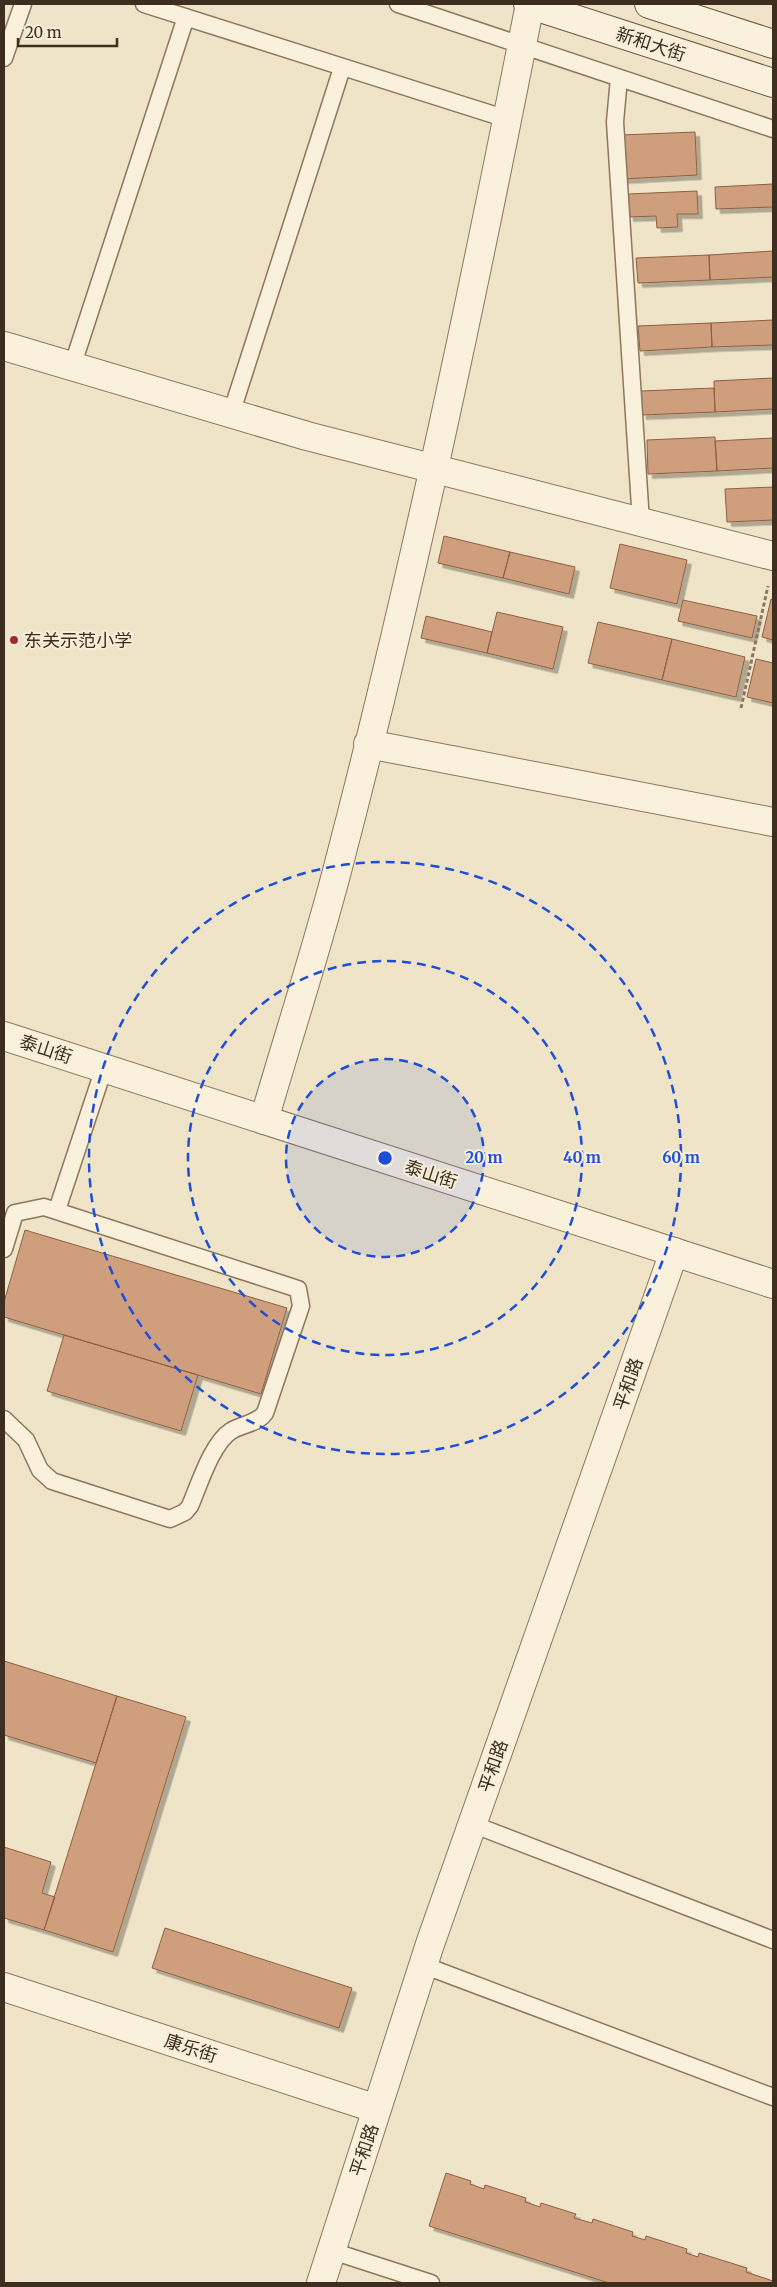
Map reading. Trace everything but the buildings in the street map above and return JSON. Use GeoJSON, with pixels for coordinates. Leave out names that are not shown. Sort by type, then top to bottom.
{"type":"FeatureCollection","features":[{"type":"Feature","properties":{"kind":"street"},"geometry":{"type":"LineString","coordinates":[[264,1120],[336,873],[368,744],[432,468],[507,119],[529,4]]}},
{"type":"Feature","properties":{"kind":"street","name":"新和大街"},"geometry":{"type":"LineString","coordinates":[[529,4],[773,83]]}},
{"type":"Feature","properties":{"kind":"street"},"geometry":{"type":"LineString","coordinates":[[649,4],[773,44]]}},
{"type":"Feature","properties":{"kind":"street"},"geometry":{"type":"LineString","coordinates":[[4,346],[231,414],[773,556]]}},
{"type":"Feature","properties":{"kind":"street"},"geometry":{"type":"LineString","coordinates":[[368,744],[773,822]]}},
{"type":"Feature","properties":{"kind":"street","name":"泰山街"},"geometry":{"type":"LineString","coordinates":[[4,1036],[773,1284]]}},
{"type":"Feature","properties":{"kind":"street","name":"平和路"},"geometry":{"type":"LineString","coordinates":[[321,2283],[423,1965],[674,1252]]}},
{"type":"Feature","properties":{"kind":"street","name":"康乐街"},"geometry":{"type":"LineString","coordinates":[[4,1987],[377,2109]]}},
{"type":"Feature","properties":{"kind":"lane"},"geometry":{"type":"LineString","coordinates":[[4,58],[23,4]]}},
{"type":"Feature","properties":{"kind":"lane"},"geometry":{"type":"LineString","coordinates":[[144,4],[507,119]]}},
{"type":"Feature","properties":{"kind":"lane"},"geometry":{"type":"LineString","coordinates":[[398,4],[773,129]]}},
{"type":"Feature","properties":{"kind":"lane"},"geometry":{"type":"LineString","coordinates":[[72,367],[186,18]]}},
{"type":"Feature","properties":{"kind":"lane"},"geometry":{"type":"LineString","coordinates":[[231,414],[342,68]]}},
{"type":"Feature","properties":{"kind":"lane"},"geometry":{"type":"LineString","coordinates":[[618,78],[615,122],[641,522]]}},
{"type":"Feature","properties":{"kind":"lane"},"geometry":{"type":"LineString","coordinates":[[57,1210],[104,1068]]}},
{"type":"Feature","properties":{"kind":"lane"},"geometry":{"type":"LineString","coordinates":[[4,1249],[15,1213],[44,1207],[298,1289],[301,1306],[265,1414],[262,1418],[231,1431],[219,1442],[190,1506],[185,1512],[170,1519],[52,1481],[40,1470],[26,1440],[4,1419]]}},
{"type":"Feature","properties":{"kind":"lane"},"geometry":{"type":"LineString","coordinates":[[472,1824],[773,1940]]}},
{"type":"Feature","properties":{"kind":"lane"},"geometry":{"type":"LineString","coordinates":[[423,1965],[773,2097]]}},
{"type":"Feature","properties":{"kind":"lane"},"geometry":{"type":"LineString","coordinates":[[332,2251],[431,2283]]}},
{"type":"Feature","properties":{"kind":"path"},"geometry":{"type":"LineString","coordinates":[[742,708],[769,582]]}},
{"type":"Feature","properties":{"kind":"place","name":"东关示范小学"},"geometry":{"type":"Point","coordinates":[14,640]}}]}
